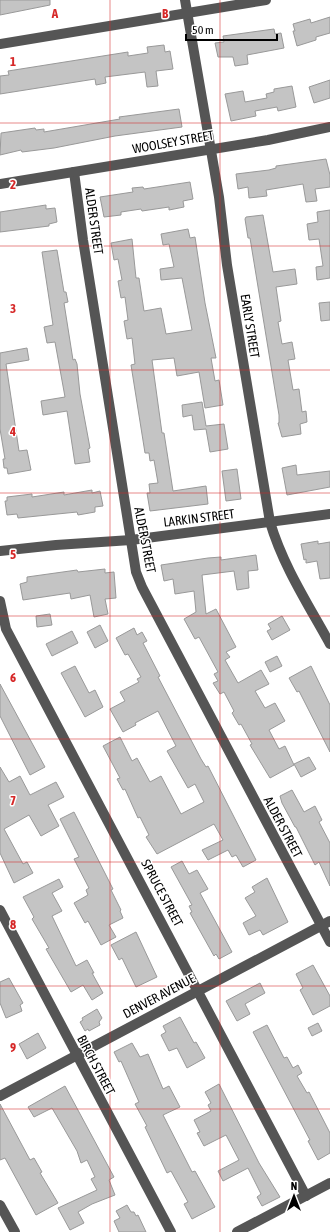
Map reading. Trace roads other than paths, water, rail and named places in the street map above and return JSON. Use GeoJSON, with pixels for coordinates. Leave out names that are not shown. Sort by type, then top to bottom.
{"type":"FeatureCollection","features":[{"type":"Feature","properties":{"kind":"street","name":"EARLY STREET"},"geometry":{"type":"LineString","coordinates":[[185,0],[270,522],[285,563],[330,644]]}},
{"type":"Feature","properties":{"kind":"street"},"geometry":{"type":"LineString","coordinates":[[0,44],[266,0]]}},
{"type":"Feature","properties":{"kind":"street","name":"WOOLSEY STREET"},"geometry":{"type":"LineString","coordinates":[[0,184],[268,140],[330,127]]}},
{"type":"Feature","properties":{"kind":"street","name":"ALDER STREET"},"geometry":{"type":"LineString","coordinates":[[74,172],[83,240],[136,572],[142,587],[325,923],[330,942]]}},
{"type":"Feature","properties":{"kind":"street","name":"LARKIN STREET"},"geometry":{"type":"LineString","coordinates":[[0,551],[56,545],[131,540],[330,514]]}},
{"type":"Feature","properties":{"kind":"street","name":"SPRUCE STREET"},"geometry":{"type":"LineString","coordinates":[[0,601],[6,629],[198,989],[306,1196]]}},
{"type":"Feature","properties":{"kind":"street","name":"BIRCH STREET"},"geometry":{"type":"LineString","coordinates":[[0,910],[171,1232]]}},
{"type":"Feature","properties":{"kind":"street","name":"DENVER AVENUE"},"geometry":{"type":"LineString","coordinates":[[0,1096],[198,989],[325,923]]}},
{"type":"Feature","properties":{"kind":"street"},"geometry":{"type":"LineString","coordinates":[[237,1232],[330,1183]]}},
{"type":"Feature","properties":{"kind":"street"},"geometry":{"type":"LineString","coordinates":[[0,1205],[15,1232]]}}]}
